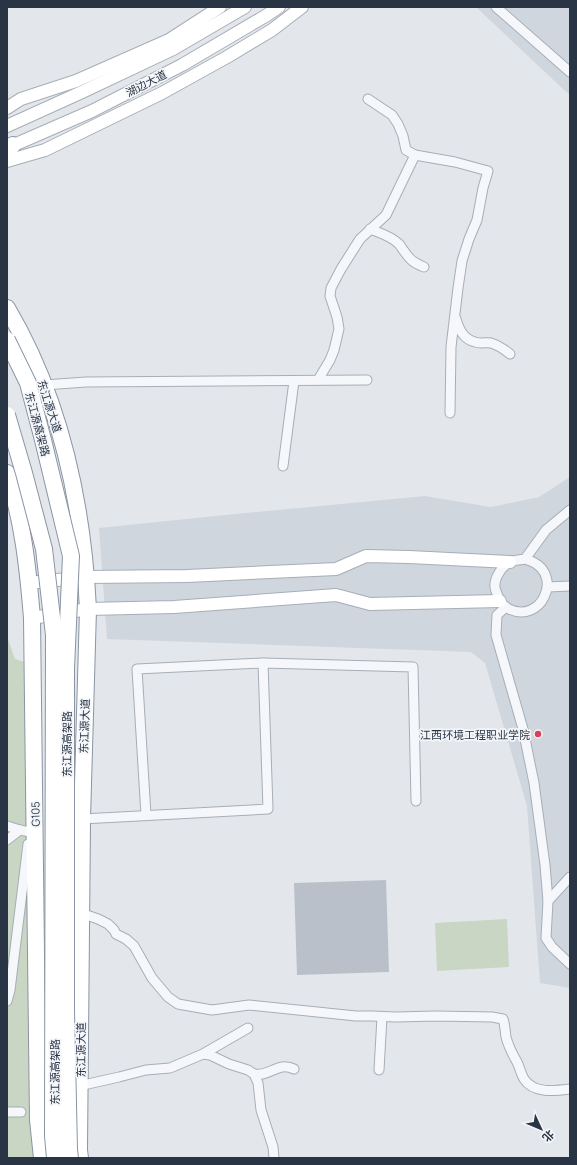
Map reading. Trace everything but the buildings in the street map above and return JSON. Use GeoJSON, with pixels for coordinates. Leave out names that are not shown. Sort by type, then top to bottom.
{"type":"FeatureCollection","features":[{"type":"Feature","properties":{"kind":"highway","name":"东江源大道"},"geometry":{"type":"LineString","coordinates":[[7,308],[19,328],[44,385],[58,426],[82,534],[86,578],[88,609],[82,819],[80,1158]]}},
{"type":"Feature","properties":{"kind":"highway","name":"东江源高架路"},"geometry":{"type":"LineString","coordinates":[[7,340],[28,384],[71,556],[66,668],[60,964],[54,1136],[55,1158]]}},
{"type":"Feature","properties":{"kind":"highway","name":"东江源高架路"},"geometry":{"type":"LineString","coordinates":[[7,415],[24,472],[44,549],[54,635],[60,964],[68,1143],[70,1158]]}},
{"type":"Feature","properties":{"kind":"highway","name":"G105"},"geometry":{"type":"LineString","coordinates":[[7,473],[23,538],[32,618],[38,1120],[42,1158]]}},
{"type":"Feature","properties":{"kind":"highway"},"geometry":{"type":"LineString","coordinates":[[60,964],[74,919],[76,726],[87,645]]}},
{"type":"Feature","properties":{"kind":"highway"},"geometry":{"type":"LineString","coordinates":[[33,678],[42,719],[43,895],[60,964]]}},
{"type":"Feature","properties":{"kind":"street"},"geometry":{"type":"LineString","coordinates":[[7,108],[21,99],[76,81],[169,40],[220,7]]}},
{"type":"Feature","properties":{"kind":"street","name":"湖边大道"},"geometry":{"type":"LineString","coordinates":[[7,126],[172,49],[245,7]]}},
{"type":"Feature","properties":{"kind":"street","name":"湖边大道"},"geometry":{"type":"LineString","coordinates":[[9,147],[92,111],[182,65],[268,15],[279,7]]}},
{"type":"Feature","properties":{"kind":"street"},"geometry":{"type":"LineString","coordinates":[[7,161],[45,150],[162,93],[272,30],[302,7]]}},
{"type":"Feature","properties":{"kind":"street"},"geometry":{"type":"LineString","coordinates":[[496,7],[570,72]]}},
{"type":"Feature","properties":{"kind":"street"},"geometry":{"type":"LineString","coordinates":[[368,99],[392,115],[403,136],[406,150],[415,155],[455,162],[488,171],[482,188],[476,220],[462,261],[451,347],[450,413]]}},
{"type":"Feature","properties":{"kind":"street"},"geometry":{"type":"LineString","coordinates":[[318,380],[330,360],[339,329],[337,317],[330,296],[331,288],[360,239],[386,215],[415,155]]}},
{"type":"Feature","properties":{"kind":"street"},"geometry":{"type":"LineString","coordinates":[[370,230],[395,241],[415,264],[424,267]]}},
{"type":"Feature","properties":{"kind":"street"},"geometry":{"type":"LineString","coordinates":[[455,314],[459,330],[466,338],[475,342],[491,343],[510,354]]}},
{"type":"Feature","properties":{"kind":"street"},"geometry":{"type":"LineString","coordinates":[[44,385],[86,382],[366,380]]}},
{"type":"Feature","properties":{"kind":"street"},"geometry":{"type":"LineString","coordinates":[[283,466],[294,381]]}},
{"type":"Feature","properties":{"kind":"street"},"geometry":{"type":"LineString","coordinates":[[525,559],[546,530],[570,510]]}},
{"type":"Feature","properties":{"kind":"street"},"geometry":{"type":"LineString","coordinates":[[29,583],[86,578],[187,576],[336,569],[366,556],[510,562],[525,559],[534,562],[542,569],[546,577],[548,587],[540,604],[524,612],[514,611],[503,604],[495,587],[498,572],[510,562]]}},
{"type":"Feature","properties":{"kind":"street"},"geometry":{"type":"LineString","coordinates":[[548,587],[570,586]]}},
{"type":"Feature","properties":{"kind":"street"},"geometry":{"type":"LineString","coordinates":[[32,618],[88,609],[174,607],[336,595],[370,604],[503,604]]}},
{"type":"Feature","properties":{"kind":"street"},"geometry":{"type":"LineString","coordinates":[[503,604],[497,615],[496,635],[523,729],[534,782],[545,865],[548,901],[546,938],[552,947],[570,964]]}},
{"type":"Feature","properties":{"kind":"street"},"geometry":{"type":"LineString","coordinates":[[146,815],[137,668],[263,664],[413,667],[416,801]]}},
{"type":"Feature","properties":{"kind":"street"},"geometry":{"type":"LineString","coordinates":[[82,819],[268,809],[263,664]]}},
{"type":"Feature","properties":{"kind":"street"},"geometry":{"type":"LineString","coordinates":[[7,1000],[10,990],[30,832],[29,697]]}},
{"type":"Feature","properties":{"kind":"street"},"geometry":{"type":"LineString","coordinates":[[7,826],[30,832]]}},
{"type":"Feature","properties":{"kind":"street"},"geometry":{"type":"LineString","coordinates":[[7,840],[20,830]]}},
{"type":"Feature","properties":{"kind":"street"},"geometry":{"type":"LineString","coordinates":[[548,901],[570,877]]}},
{"type":"Feature","properties":{"kind":"street"},"geometry":{"type":"LineString","coordinates":[[81,913],[108,924],[116,934],[126,939],[134,946],[152,978],[168,997],[178,1004],[212,1010],[248,1005],[356,1016],[396,1018],[436,1016],[492,1017],[502,1019],[506,1026],[506,1038],[524,1079],[531,1086],[540,1089],[552,1091],[570,1089]]}},
{"type":"Feature","properties":{"kind":"street"},"geometry":{"type":"LineString","coordinates":[[379,1070],[382,1017]]}},
{"type":"Feature","properties":{"kind":"street"},"geometry":{"type":"LineString","coordinates":[[80,1086],[146,1070],[170,1068],[203,1054],[248,1028]]}},
{"type":"Feature","properties":{"kind":"street"},"geometry":{"type":"LineString","coordinates":[[203,1054],[210,1055],[257,1075],[283,1066],[294,1069]]}},
{"type":"Feature","properties":{"kind":"street"},"geometry":{"type":"LineString","coordinates":[[254,1074],[258,1083],[261,1110],[273,1147],[274,1158]]}},
{"type":"Feature","properties":{"kind":"street"},"geometry":{"type":"LineString","coordinates":[[7,1112],[21,1112]]}},
{"type":"Feature","properties":{"kind":"shaded area"},"geometry":{"type":"Polygon","coordinates":[[[476,7],[570,7],[570,95],[562,88],[476,7]]]}},
{"type":"Feature","properties":{"kind":"shaded area","name":"江西环境工程职业学院"},"geometry":{"type":"Polygon","coordinates":[[[570,477],[570,988],[540,983],[527,806],[485,663],[471,652],[107,639],[99,528],[425,496],[491,507],[539,497],[570,477]]]}},
{"type":"Feature","properties":{"kind":"green space"},"geometry":{"type":"Polygon","coordinates":[[[7,636],[15,659],[38,666],[38,1158],[7,1158],[7,636]]]}},
{"type":"Feature","properties":{"kind":"green space"},"geometry":{"type":"Polygon","coordinates":[[[507,919],[509,967],[437,971],[435,923],[507,919]]]}},
{"type":"Feature","properties":{"kind":"place","name":"江西环境工程职业学院"},"geometry":{"type":"Point","coordinates":[538,734]}}]}
